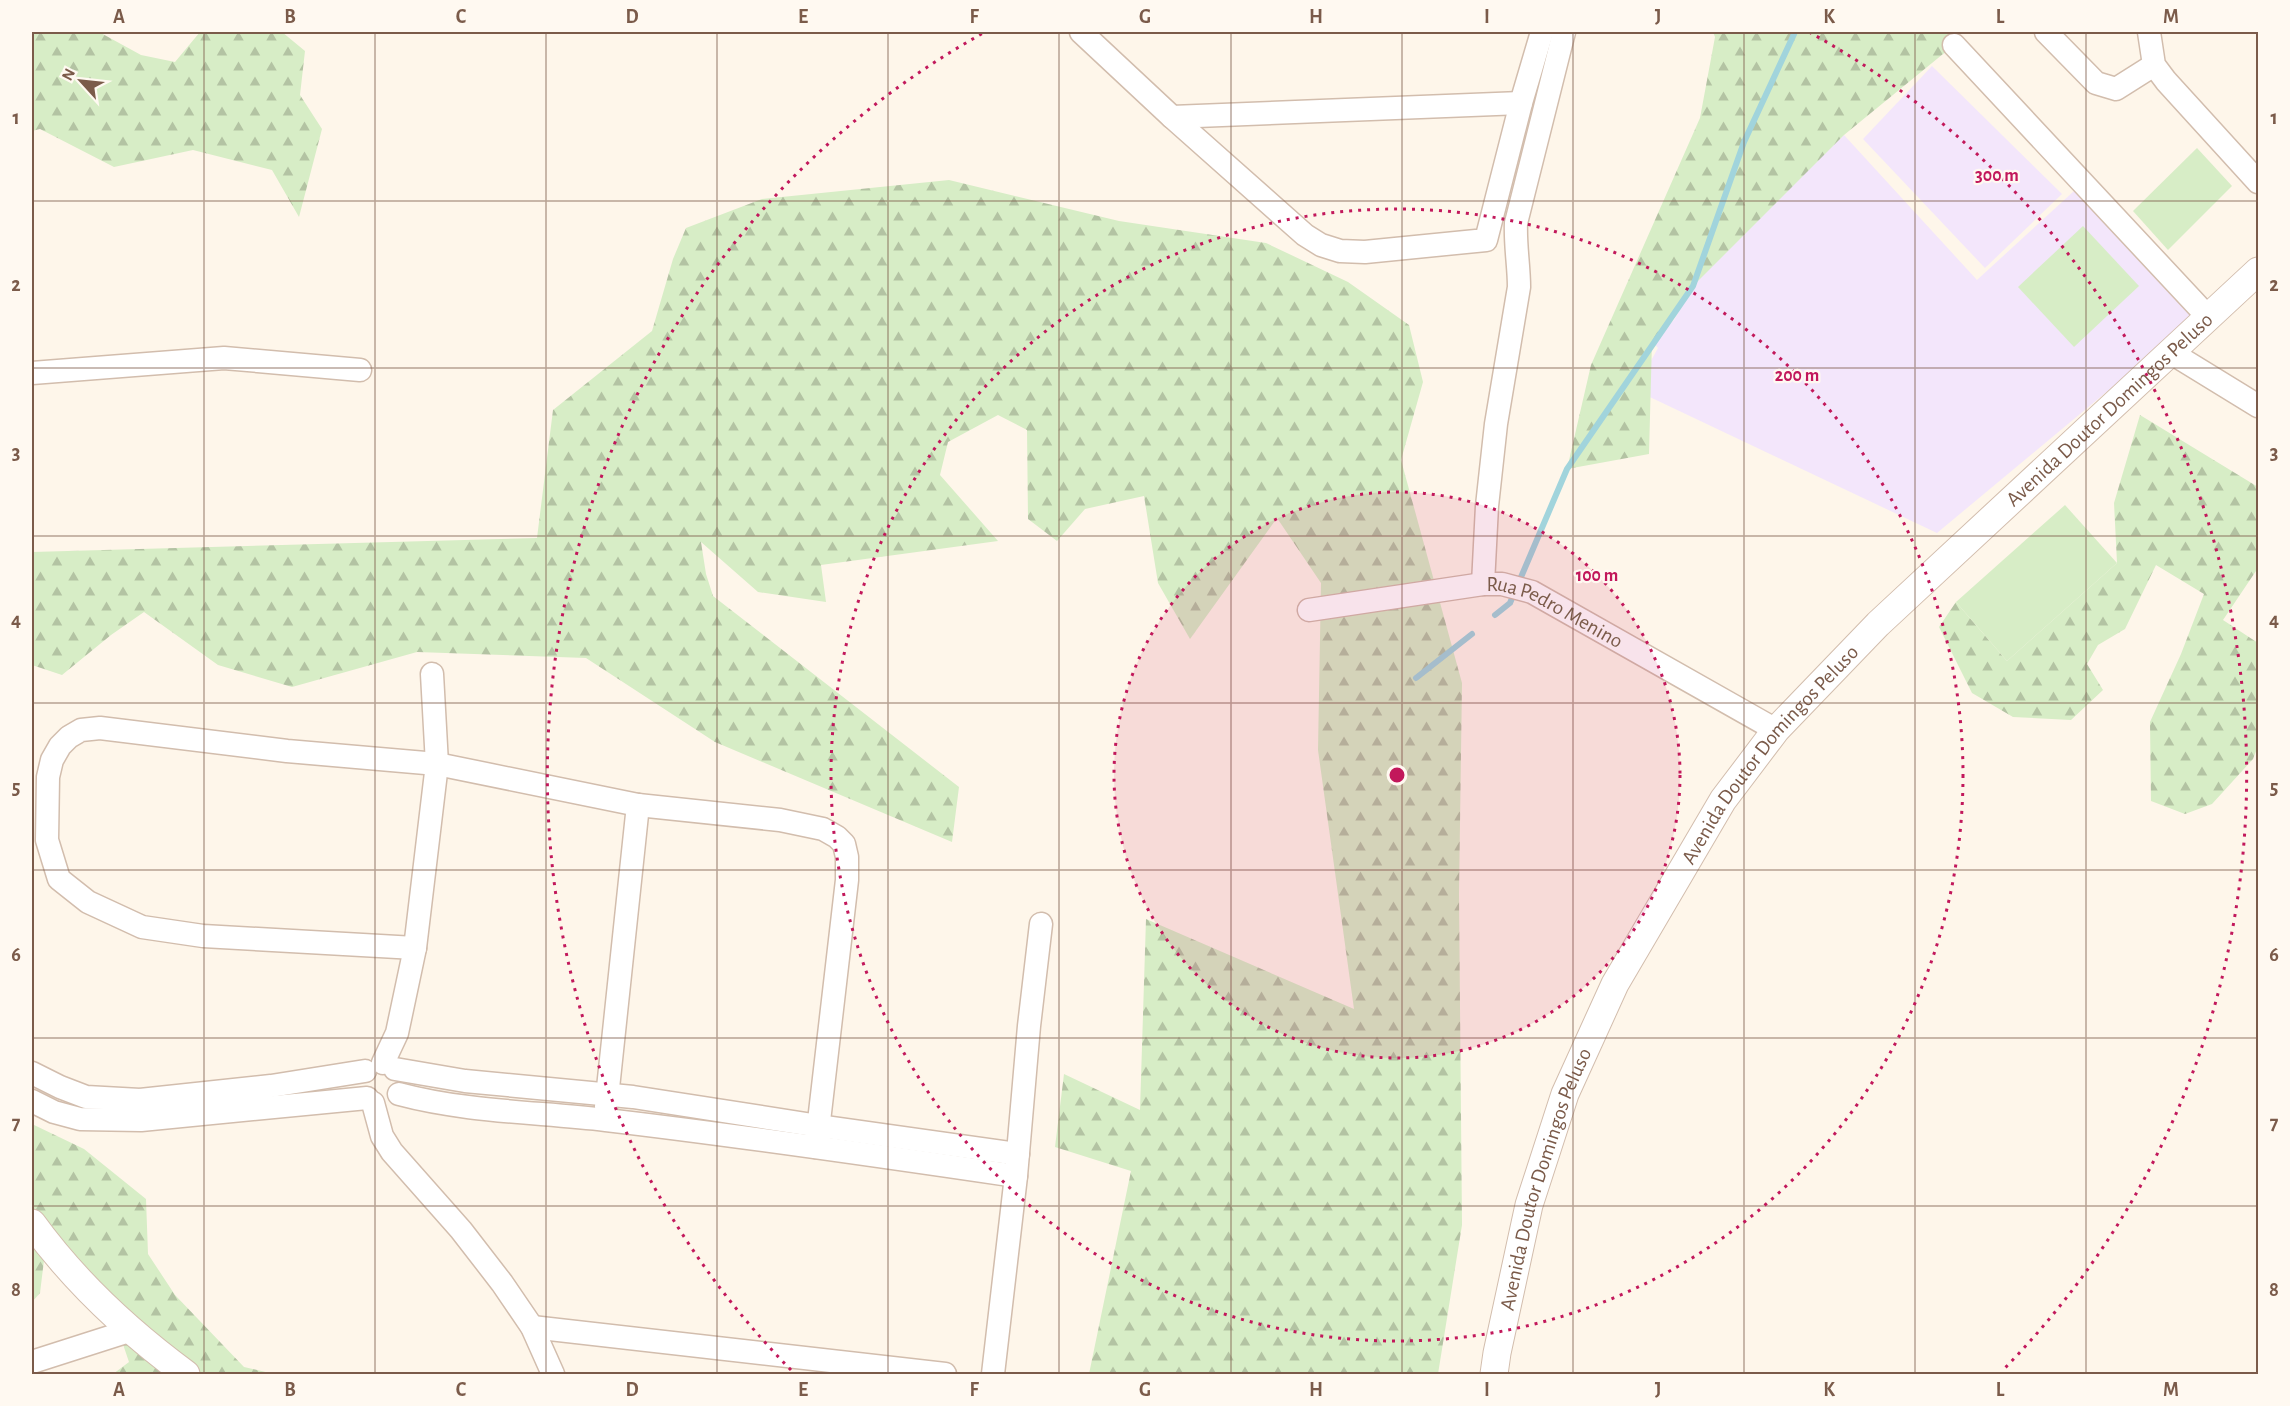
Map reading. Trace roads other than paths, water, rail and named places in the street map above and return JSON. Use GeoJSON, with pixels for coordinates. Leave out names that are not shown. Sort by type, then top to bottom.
{"type":"FeatureCollection","features":[{"type":"Feature","properties":{"kind":"street"},"geometry":{"type":"LineString","coordinates":[[1081,32],[1172,117],[1305,234],[1321,245],[1340,251],[1365,252],[1515,239]]}},
{"type":"Feature","properties":{"kind":"street"},"geometry":{"type":"LineString","coordinates":[[1486,240],[1521,103],[1542,32]]}},
{"type":"Feature","properties":{"kind":"street"},"geometry":{"type":"LineString","coordinates":[[1493,584],[1487,507],[1496,424],[1519,287],[1516,223],[1564,32]]}},
{"type":"Feature","properties":{"kind":"street"},"geometry":{"type":"LineString","coordinates":[[2046,32],[2096,83],[2116,89],[2154,65]]}},
{"type":"Feature","properties":{"kind":"street"},"geometry":{"type":"LineString","coordinates":[[2148,32],[2154,65],[2259,183]]}},
{"type":"Feature","properties":{"kind":"street"},"geometry":{"type":"LineString","coordinates":[[1954,45],[2208,317]]}},
{"type":"Feature","properties":{"kind":"street"},"geometry":{"type":"LineString","coordinates":[[1172,117],[1521,103]]}},
{"type":"Feature","properties":{"kind":"street","name":"Avenida Doutor Domingos Peluso"},"geometry":{"type":"LineString","coordinates":[[1494,1374],[1529,1204],[1565,1094],[1615,984],[1723,800],[1776,730],[1878,624],[2259,271]]}},
{"type":"Feature","properties":{"kind":"street"},"geometry":{"type":"LineString","coordinates":[[2170,352],[2259,406]]}},
{"type":"Feature","properties":{"kind":"street"},"geometry":{"type":"LineString","coordinates":[[32,373],[224,358],[360,370]]}},
{"type":"Feature","properties":{"kind":"street","name":"Rua Pedro Menino"},"geometry":{"type":"LineString","coordinates":[[1310,610],[1493,584],[1532,592],[1776,730]]}},
{"type":"Feature","properties":{"kind":"street"},"geometry":{"type":"LineString","coordinates":[[432,674],[437,764],[415,948],[397,1033],[381,1068],[361,1085],[370,1101],[382,1136],[392,1152],[461,1230],[502,1283],[532,1327],[553,1374]]}},
{"type":"Feature","properties":{"kind":"street"},"geometry":{"type":"LineString","coordinates":[[415,948],[203,936],[142,927],[88,902],[59,879],[47,840],[48,777],[52,760],[60,746],[69,737],[81,730],[100,728],[287,751],[437,764],[638,805],[804,824],[823,829],[844,844],[847,857],[847,880],[818,1136]]}},
{"type":"Feature","properties":{"kind":"street"},"geometry":{"type":"LineString","coordinates":[[605,1120],[638,805]]}},
{"type":"Feature","properties":{"kind":"street"},"geometry":{"type":"LineString","coordinates":[[993,1374],[1016,1176],[1029,1026],[1041,924]]}},
{"type":"Feature","properties":{"kind":"street"},"geometry":{"type":"LineString","coordinates":[[32,1101],[54,1112],[80,1119],[141,1120],[370,1101],[379,1105],[390,1102],[399,1094],[402,1081],[381,1068]]}},
{"type":"Feature","properties":{"kind":"street"},"geometry":{"type":"LineString","coordinates":[[32,1073],[86,1097],[140,1100],[271,1086],[381,1068],[465,1081],[606,1094],[1016,1176]]}},
{"type":"Feature","properties":{"kind":"street"},"geometry":{"type":"LineString","coordinates":[[399,1094],[429,1102],[605,1120],[1018,1154]]}},
{"type":"Feature","properties":{"kind":"street"},"geometry":{"type":"LineString","coordinates":[[32,1223],[46,1243],[95,1296],[186,1374]]}},
{"type":"Feature","properties":{"kind":"street"},"geometry":{"type":"LineString","coordinates":[[532,1327],[945,1374]]}},
{"type":"Feature","properties":{"kind":"street"},"geometry":{"type":"LineString","coordinates":[[32,1362],[132,1330]]}},
{"type":"Feature","properties":{"kind":"waterway"},"geometry":{"type":"LineString","coordinates":[[1495,615],[1510,603],[1567,469],[1693,286],[1744,142],[1795,32]]}},
{"type":"Feature","properties":{"kind":"waterway"},"geometry":{"type":"LineString","coordinates":[[1416,678],[1472,634]]}}]}
